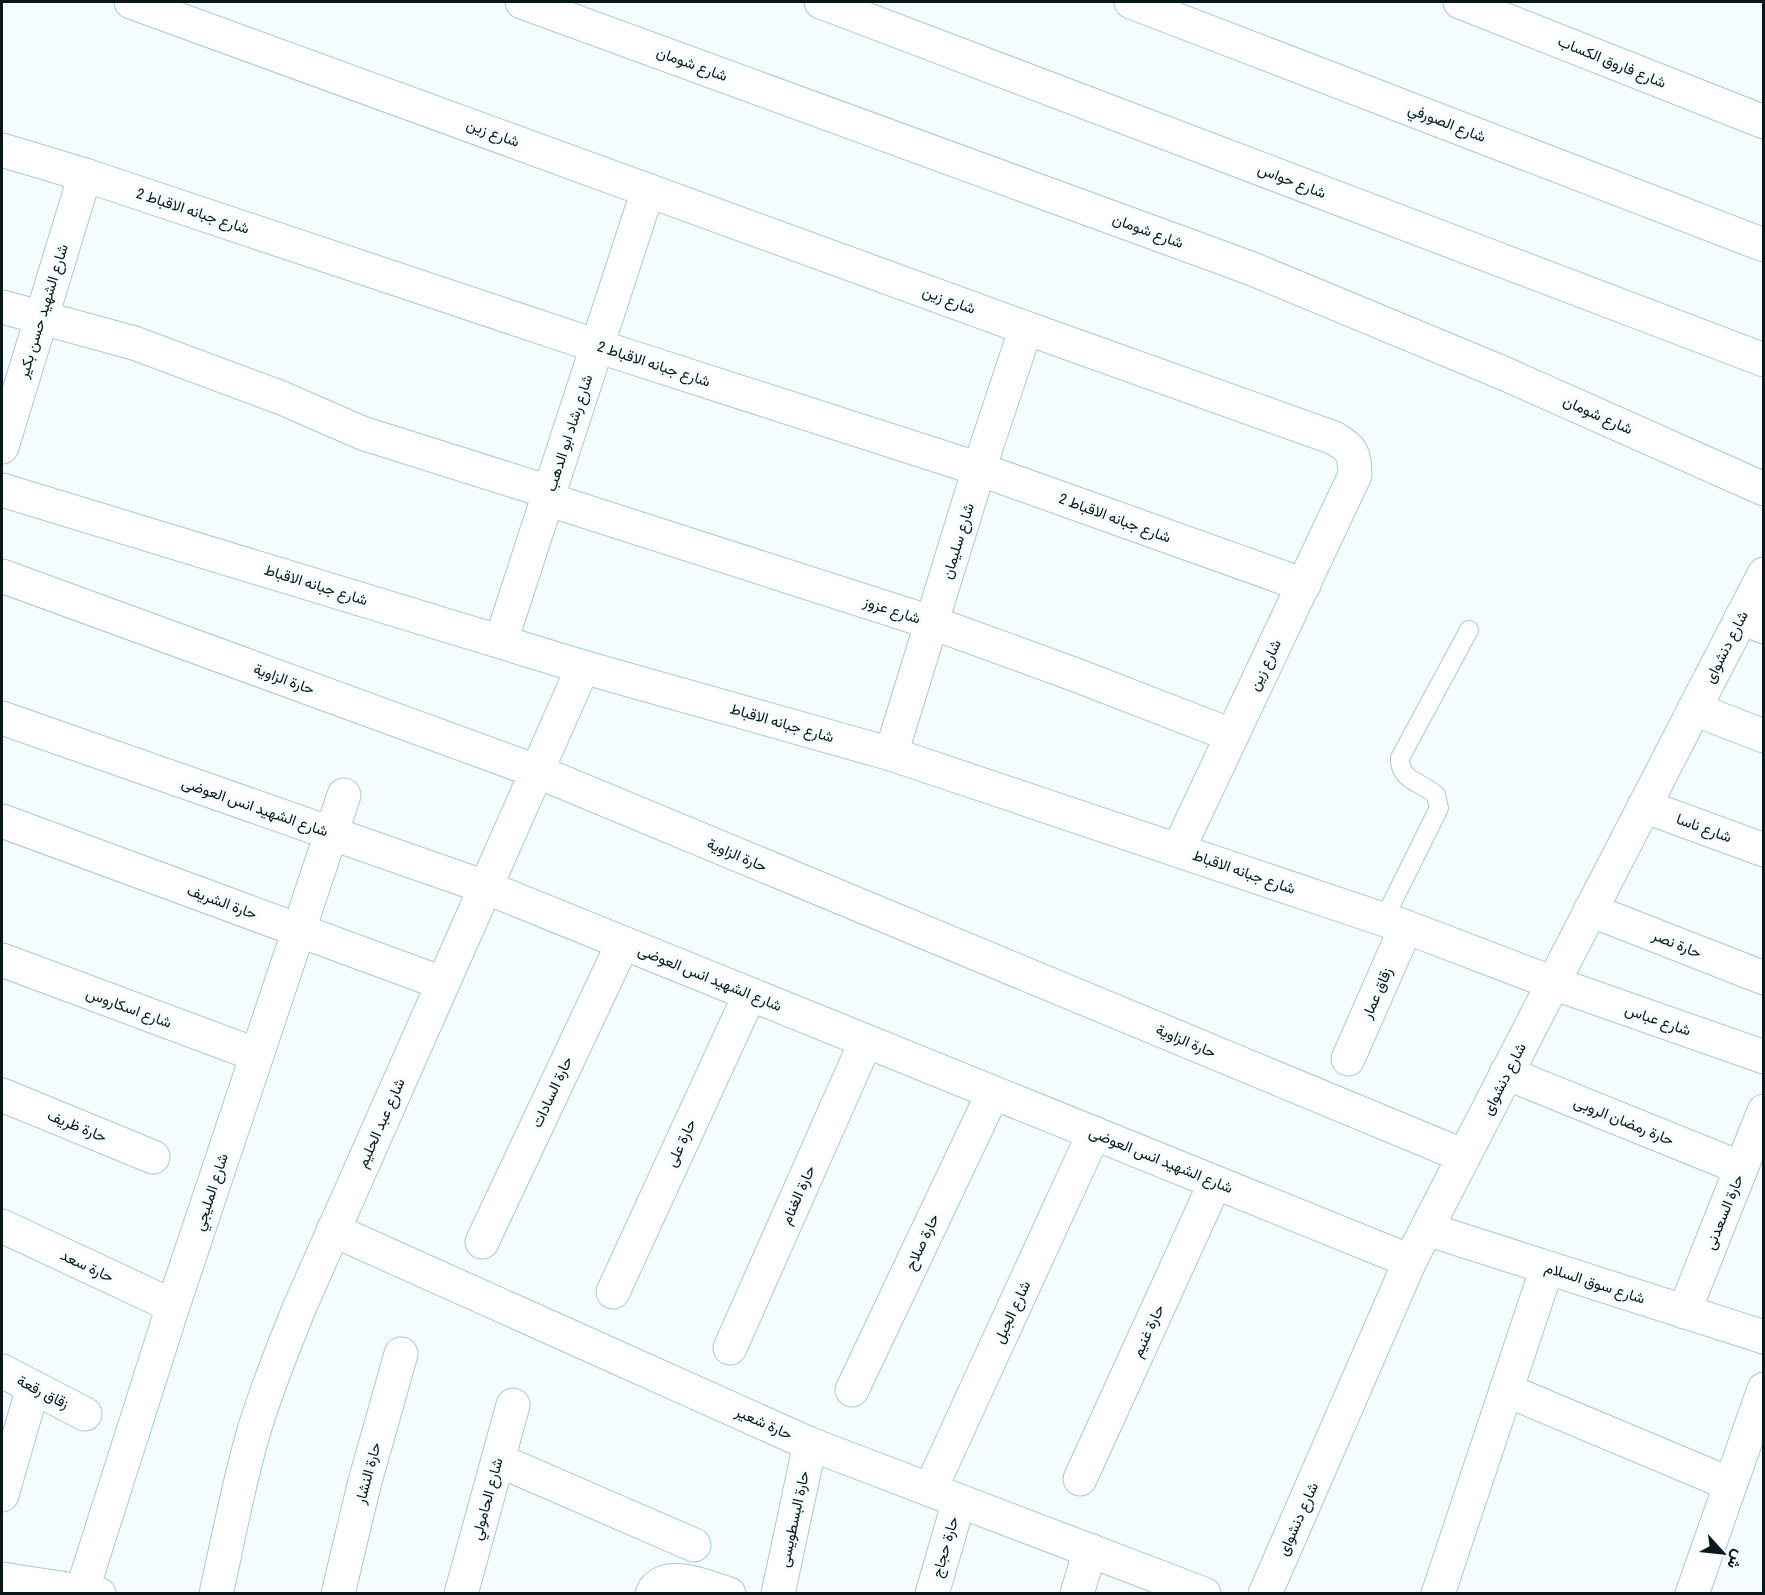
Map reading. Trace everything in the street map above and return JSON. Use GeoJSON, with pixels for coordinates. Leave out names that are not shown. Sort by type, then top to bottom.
{"type":"FeatureCollection","features":[{"type":"Feature","properties":{"kind":"street","name":"شارع زين"},"geometry":{"type":"LineString","coordinates":[[131,2],[1334,438],[1348,446],[1354,456],[1355,475],[1178,850]]}},
{"type":"Feature","properties":{"kind":"street","name":"شارع شومان"},"geometry":{"type":"LineString","coordinates":[[522,2],[1250,268],[1503,373],[1764,489]]}},
{"type":"Feature","properties":{"kind":"street","name":"شارع حواس"},"geometry":{"type":"LineString","coordinates":[[821,2],[1764,360]]}},
{"type":"Feature","properties":{"kind":"street","name":"شارع الصورفي"},"geometry":{"type":"LineString","coordinates":[[1131,2],[1764,245]]}},
{"type":"Feature","properties":{"kind":"street","name":"شارع فاروق الكساب"},"geometry":{"type":"LineString","coordinates":[[1460,2],[1764,122]]}},
{"type":"Feature","properties":{"kind":"street","name":"شارع جبانه الاقباط 2"},"geometry":{"type":"LineString","coordinates":[[2,150],[979,470],[1304,585]]}},
{"type":"Feature","properties":{"kind":"street","name":"شارع الشهيد حسن بكير"},"geometry":{"type":"LineString","coordinates":[[2,447],[85,176]]}},
{"type":"Feature","properties":{"kind":"street","name":"شارع رشاد ابو الدهب"},"geometry":{"type":"LineString","coordinates":[[501,641],[648,190]]}},
{"type":"Feature","properties":{"kind":"street","name":"شارع عزوز"},"geometry":{"type":"LineString","coordinates":[[2,307],[134,343],[282,398],[362,433],[933,623],[1231,735]]}},
{"type":"Feature","properties":{"kind":"street","name":"شارع سليمان"},"geometry":{"type":"LineString","coordinates":[[891,754],[979,470],[1026,328]]}},
{"type":"Feature","properties":{"kind":"street","name":"شارع جبانه الاقباط"},"geometry":{"type":"LineString","coordinates":[[2,490],[583,667],[891,754],[1395,923],[1553,983]]}},
{"type":"Feature","properties":{"kind":"street","name":"شارع دنشواى"},"geometry":{"type":"LineString","coordinates":[[1265,1593],[1410,1261],[1694,709],[1752,623],[1764,574]]}},
{"type":"Feature","properties":{"kind":"street","name":"حارة الزاوية"},"geometry":{"type":"LineString","coordinates":[[2,576],[536,771],[1464,1156]]}},
{"type":"Feature","properties":{"kind":"street","name":"شارع عبد الحليم"},"geometry":{"type":"LineString","coordinates":[[216,1593],[256,1425],[277,1363],[333,1230],[583,667]]}},
{"type":"Feature","properties":{"kind":"street"},"geometry":{"type":"LineString","coordinates":[[1694,709],[1764,736]]}},
{"type":"Feature","properties":{"kind":"street","name":"شارع الشهيد انس العوضى"},"geometry":{"type":"LineString","coordinates":[[2,718],[485,887],[1410,1261]]}},
{"type":"Feature","properties":{"kind":"street","name":"شارع المليجي"},"geometry":{"type":"LineString","coordinates":[[91,1592],[173,1306],[344,795]]}},
{"type":"Feature","properties":{"kind":"street","name":"شارع ناسا"},"geometry":{"type":"LineString","coordinates":[[1644,806],[1764,850]]}},
{"type":"Feature","properties":{"kind":"street","name":"حارة الشريف"},"geometry":{"type":"LineString","coordinates":[[2,821],[442,983]]}},
{"type":"Feature","properties":{"kind":"street","name":"حارة نصر"},"geometry":{"type":"LineString","coordinates":[[1590,910],[1764,978]]}},
{"type":"Feature","properties":{"kind":"street","name":"زقاق عمار"},"geometry":{"type":"LineString","coordinates":[[1348,1059],[1395,923]]}},
{"type":"Feature","properties":{"kind":"street","name":"حارة السادات"},"geometry":{"type":"LineString","coordinates":[[482,1242],[623,943]]}},
{"type":"Feature","properties":{"kind":"street","name":"شارع اسكاروس"},"geometry":{"type":"LineString","coordinates":[[2,960],[257,1055]]}},
{"type":"Feature","properties":{"kind":"street","name":"شارع عباس"},"geometry":{"type":"LineString","coordinates":[[1553,983],[1764,1057]]}},
{"type":"Feature","properties":{"kind":"street","name":"حارة على"},"geometry":{"type":"LineString","coordinates":[[613,1292],[750,994]]}},
{"type":"Feature","properties":{"kind":"street","name":"حارة الغنام"},"geometry":{"type":"LineString","coordinates":[[730,1348],[866,1041]]}},
{"type":"Feature","properties":{"kind":"street","name":"حارة رمضان الروبى"},"geometry":{"type":"LineString","coordinates":[[1506,1073],[1741,1168]]}},
{"type":"Feature","properties":{"kind":"street","name":"حارة صلاح"},"geometry":{"type":"LineString","coordinates":[[852,1390],[993,1093]]}},
{"type":"Feature","properties":{"kind":"street","name":"حارة ظريف"},"geometry":{"type":"LineString","coordinates":[[2,1095],[153,1157]]}},
{"type":"Feature","properties":{"kind":"street","name":"حارة السعدنى"},"geometry":{"type":"LineString","coordinates":[[1684,1312],[1764,1111]]}},
{"type":"Feature","properties":{"kind":"street","name":"شارع الجبل"},"geometry":{"type":"LineString","coordinates":[[944,1495],[1094,1133]]}},
{"type":"Feature","properties":{"kind":"street","name":"حارة غنيم"},"geometry":{"type":"LineString","coordinates":[[1080,1479],[1215,1183]]}},
{"type":"Feature","properties":{"kind":"street","name":"حارة سعد"},"geometry":{"type":"LineString","coordinates":[[2,1226],[173,1306]]}},
{"type":"Feature","properties":{"kind":"street","name":"شارع سوق السلام"},"geometry":{"type":"LineString","coordinates":[[1427,1229],[1764,1337]]}},
{"type":"Feature","properties":{"kind":"street","name":"حارة شعير"},"geometry":{"type":"LineString","coordinates":[[333,1230],[810,1444],[1204,1593]]}},
{"type":"Feature","properties":{"kind":"street"},"geometry":{"type":"LineString","coordinates":[[1438,1593],[1547,1268]]}},
{"type":"Feature","properties":{"kind":"street","name":"حارة النشار"},"geometry":{"type":"LineString","coordinates":[[338,1593],[364,1485],[401,1354]]}},
{"type":"Feature","properties":{"kind":"street","name":"زقاق رقعة"},"geometry":{"type":"LineString","coordinates":[[2,1371],[86,1413]]}},
{"type":"Feature","properties":{"kind":"street"},"geometry":{"type":"LineString","coordinates":[[2,1495],[33,1387]]}},
{"type":"Feature","properties":{"kind":"street"},"geometry":{"type":"LineString","coordinates":[[1692,1593],[1764,1389]]}},
{"type":"Feature","properties":{"kind":"street"},"geometry":{"type":"LineString","coordinates":[[1506,1390],[1730,1484]]}},
{"type":"Feature","properties":{"kind":"street","name":"شارع الحامولي"},"geometry":{"type":"LineString","coordinates":[[461,1593],[513,1405]]}},
{"type":"Feature","properties":{"kind":"street","name":"حارة البسطويسى"},"geometry":{"type":"LineString","coordinates":[[778,1593],[810,1444]]}},
{"type":"Feature","properties":{"kind":"street"},"geometry":{"type":"LineString","coordinates":[[498,1460],[694,1545]]}},
{"type":"Feature","properties":{"kind":"street","name":"حارة حجاج"},"geometry":{"type":"LineString","coordinates":[[932,1593],[944,1495]]}},
{"type":"Feature","properties":{"kind":"street"},"geometry":{"type":"LineString","coordinates":[[1077,1593],[1090,1550]]}},
{"type":"Feature","properties":{"kind":"street"},"geometry":{"type":"LineString","coordinates":[[2,1579],[91,1592]]}},
{"type":"Feature","properties":{"kind":"street"},"geometry":{"type":"LineString","coordinates":[[652,1593],[658,1584],[670,1579],[729,1593]]}},
{"type":"Feature","properties":{"kind":"lane"},"geometry":{"type":"LineString","coordinates":[[1395,923],[1439,808],[1436,795],[1407,778],[1400,765],[1400,758],[1468,630]]}}]}
